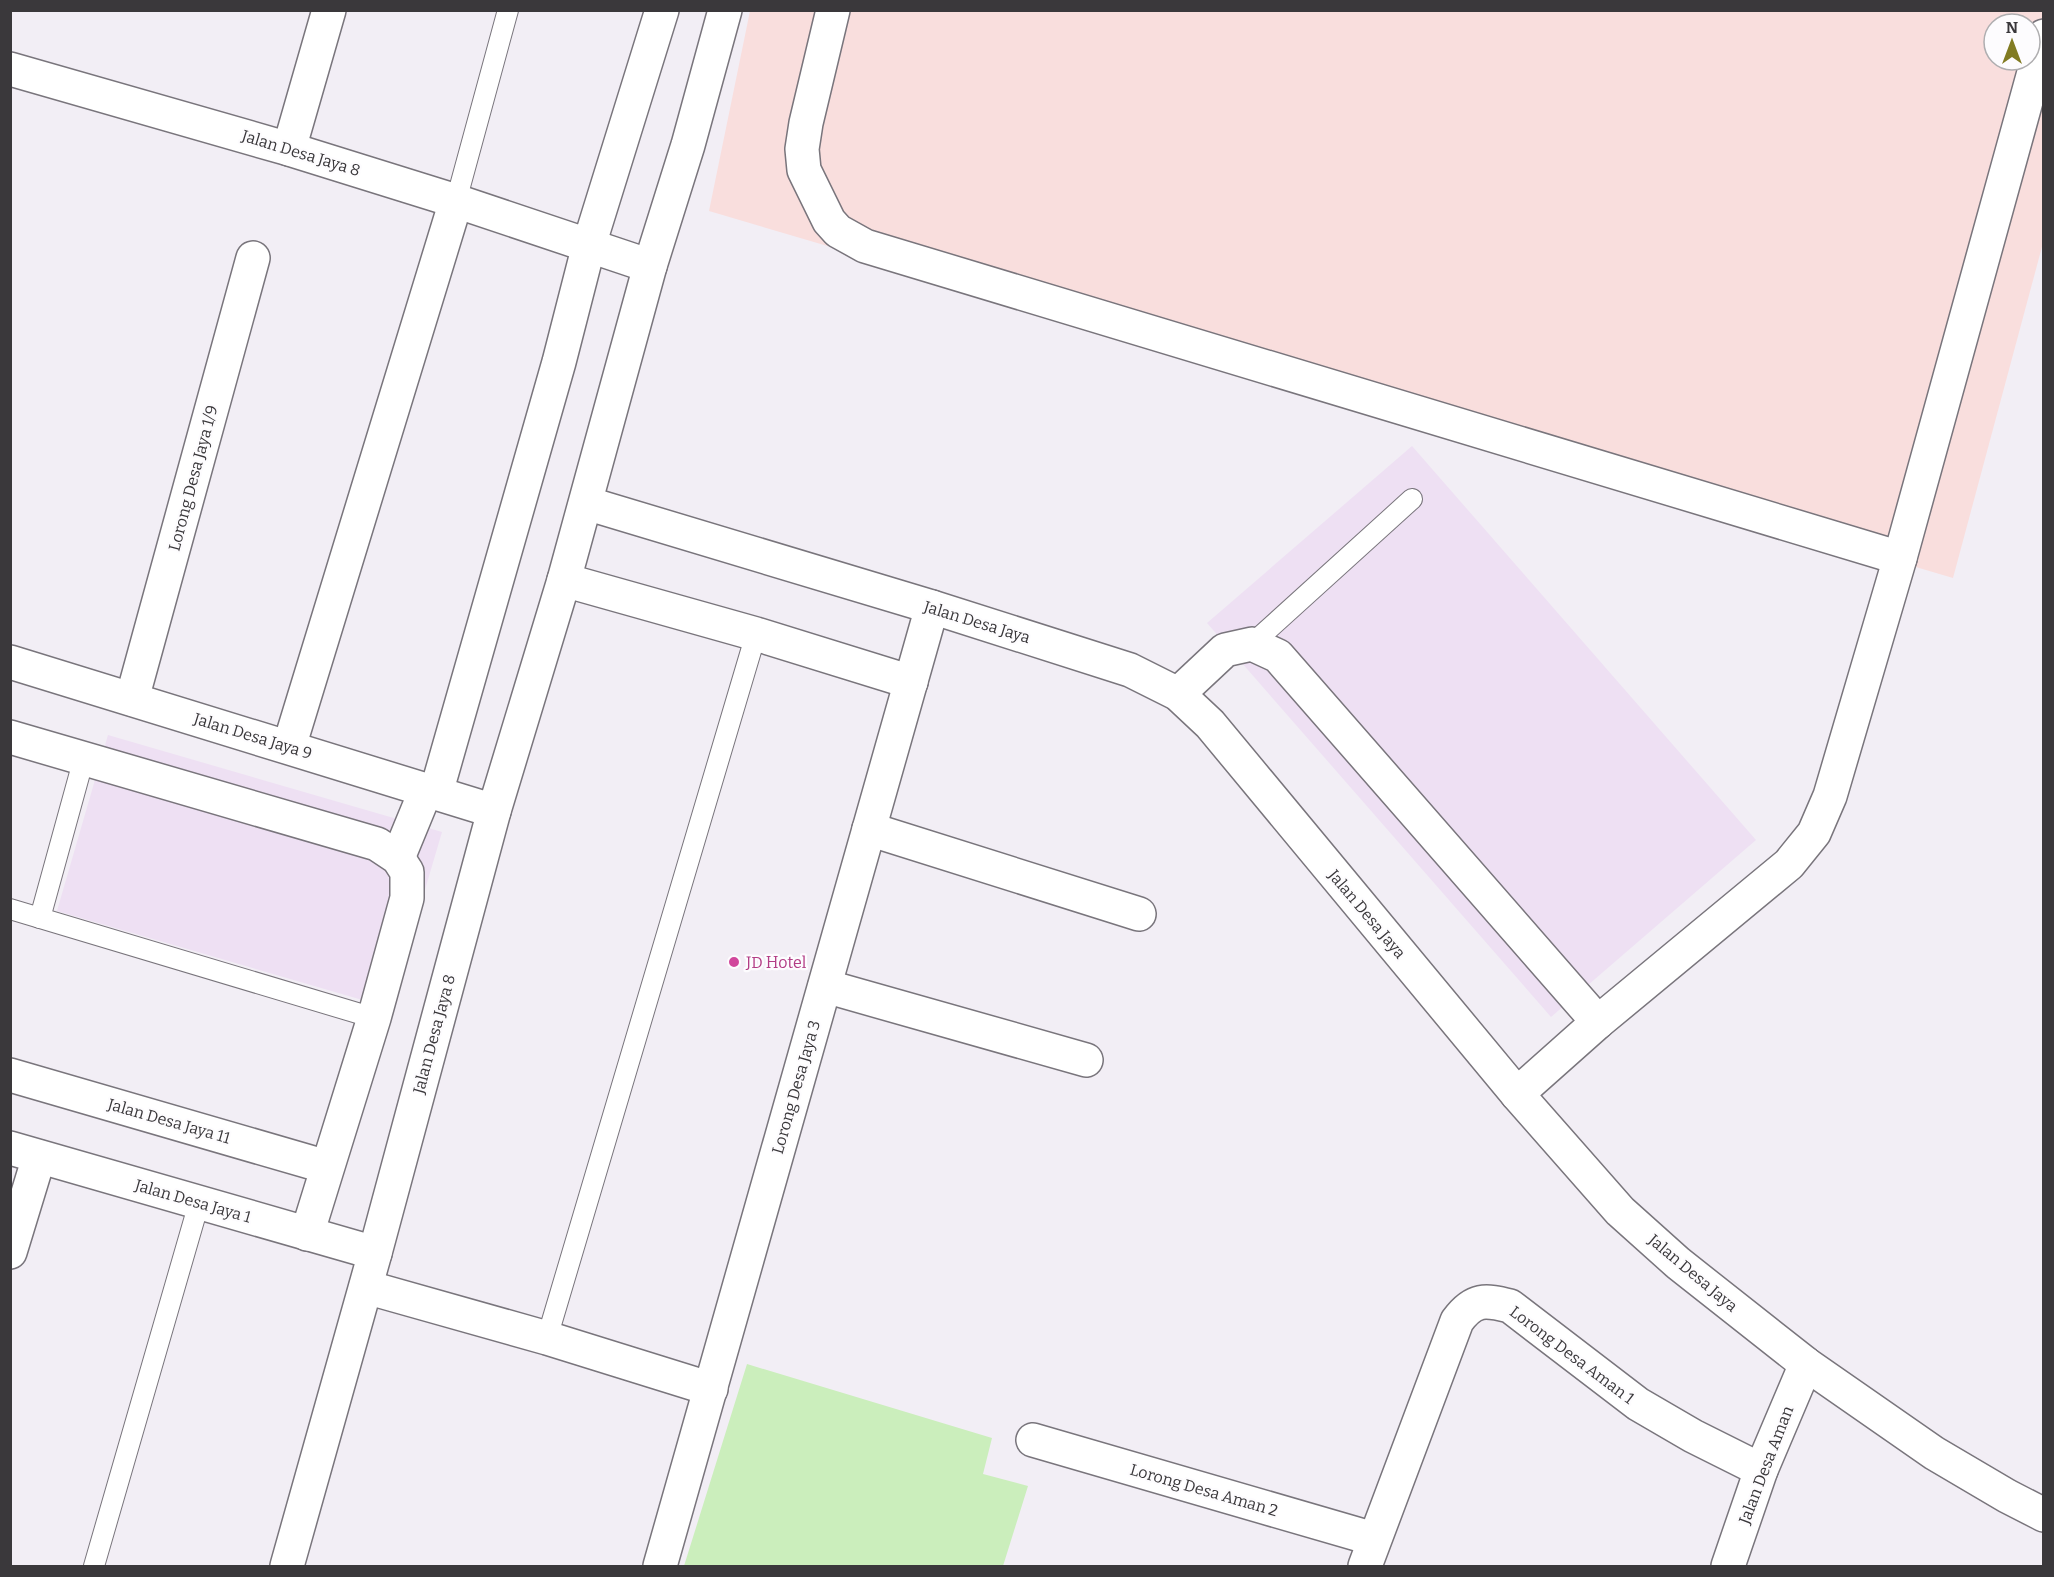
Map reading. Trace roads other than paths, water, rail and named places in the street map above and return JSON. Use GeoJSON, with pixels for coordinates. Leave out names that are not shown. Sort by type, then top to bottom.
{"type":"FeatureCollection","features":[{"type":"Feature","properties":{"kind":"street"},"geometry":{"type":"LineString","coordinates":[[289,149],[329,10]]}},
{"type":"Feature","properties":{"kind":"street"},"geometry":{"type":"LineString","coordinates":[[398,858],[431,791],[550,396],[590,245],[662,10]]}},
{"type":"Feature","properties":{"kind":"street","name":"Jalan Desa Jaya 8"},"geometry":{"type":"LineString","coordinates":[[287,1566],[366,1287],[494,811],[564,580],[650,266],[725,10]]}},
{"type":"Feature","properties":{"kind":"street"},"geometry":{"type":"LineString","coordinates":[[833,10],[802,149],[804,170],[830,221],[838,231],[850,239],[887,253],[1900,558]]}},
{"type":"Feature","properties":{"kind":"street"},"geometry":{"type":"LineString","coordinates":[[1517,1094],[1598,1022],[1790,864],[1814,833],[1830,796],[1900,558],[2043,36]]}},
{"type":"Feature","properties":{"kind":"street","name":"Jalan Desa Jaya 8"},"geometry":{"type":"LineString","coordinates":[[10,69],[289,149],[456,201],[650,266]]}},
{"type":"Feature","properties":{"kind":"street"},"geometry":{"type":"LineString","coordinates":[[289,747],[456,201]]}},
{"type":"Feature","properties":{"kind":"street","name":"Lorong Desa Jaya 1/9"},"geometry":{"type":"LineString","coordinates":[[132,699],[253,258]]}},
{"type":"Feature","properties":{"kind":"street","name":"Jalan Desa Jaya"},"geometry":{"type":"LineString","coordinates":[[586,503],[932,607],[1130,670],[1178,694],[1210,724],[1517,1094],[1620,1211],[1678,1263],[1806,1364],[1934,1453],[2007,1497],[2043,1515]]}},
{"type":"Feature","properties":{"kind":"street"},"geometry":{"type":"LineString","coordinates":[[564,580],[756,634],[911,682]]}},
{"type":"Feature","properties":{"kind":"street","name":"Lorong Desa Jaya 3"},"geometry":{"type":"LineString","coordinates":[[660,1566],[932,607]]}},
{"type":"Feature","properties":{"kind":"street"},"geometry":{"type":"LineString","coordinates":[[1178,694],[1225,650],[1252,644],[1278,656],[1598,1022]]}},
{"type":"Feature","properties":{"kind":"street","name":"Jalan Desa Jaya 9"},"geometry":{"type":"LineString","coordinates":[[10,662],[494,811]]}},
{"type":"Feature","properties":{"kind":"street"},"geometry":{"type":"LineString","coordinates":[[10,736],[376,844],[398,858],[407,872],[407,898],[374,1018],[307,1234]]}},
{"type":"Feature","properties":{"kind":"street"},"geometry":{"type":"LineString","coordinates":[[869,829],[1139,914]]}},
{"type":"Feature","properties":{"kind":"street"},"geometry":{"type":"LineString","coordinates":[[825,986],[1086,1060]]}},
{"type":"Feature","properties":{"kind":"street","name":"Jalan Desa Jaya 11"},"geometry":{"type":"LineString","coordinates":[[10,1075],[327,1167]]}},
{"type":"Feature","properties":{"kind":"street"},"geometry":{"type":"LineString","coordinates":[[10,1252],[25,1152]]}},
{"type":"Feature","properties":{"kind":"street","name":"Jalan Desa Jaya 1"},"geometry":{"type":"LineString","coordinates":[[25,1152],[375,1253]]}},
{"type":"Feature","properties":{"kind":"street"},"geometry":{"type":"LineString","coordinates":[[366,1287],[547,1338],[711,1389]]}},
{"type":"Feature","properties":{"kind":"street","name":"Lorong Desa Aman 1"},"geometry":{"type":"LineString","coordinates":[[1370,1553],[1457,1321],[1467,1307],[1489,1301],[1510,1306],[1638,1404],[1693,1436],[1761,1470]]}},
{"type":"Feature","properties":{"kind":"street","name":"Jalan Desa Aman"},"geometry":{"type":"LineString","coordinates":[[1728,1566],[1761,1470],[1806,1364]]}},
{"type":"Feature","properties":{"kind":"street","name":"Lorong Desa Aman 2"},"geometry":{"type":"LineString","coordinates":[[1033,1440],[1370,1553]]}},
{"type":"Feature","properties":{"kind":"lane"},"geometry":{"type":"LineString","coordinates":[[456,201],[508,10]]}},
{"type":"Feature","properties":{"kind":"lane"},"geometry":{"type":"LineString","coordinates":[[1252,644],[1412,499]]}},
{"type":"Feature","properties":{"kind":"lane"},"geometry":{"type":"LineString","coordinates":[[547,1338],[756,634]]}},
{"type":"Feature","properties":{"kind":"lane"},"geometry":{"type":"LineString","coordinates":[[40,918],[84,758]]}},
{"type":"Feature","properties":{"kind":"lane"},"geometry":{"type":"LineString","coordinates":[[10,909],[374,1018]]}},
{"type":"Feature","properties":{"kind":"lane"},"geometry":{"type":"LineString","coordinates":[[94,1566],[199,1203]]}},
{"type":"Feature","properties":{"kind":"place","name":"JD Hotel"},"geometry":{"type":"Point","coordinates":[734,962]}}]}
